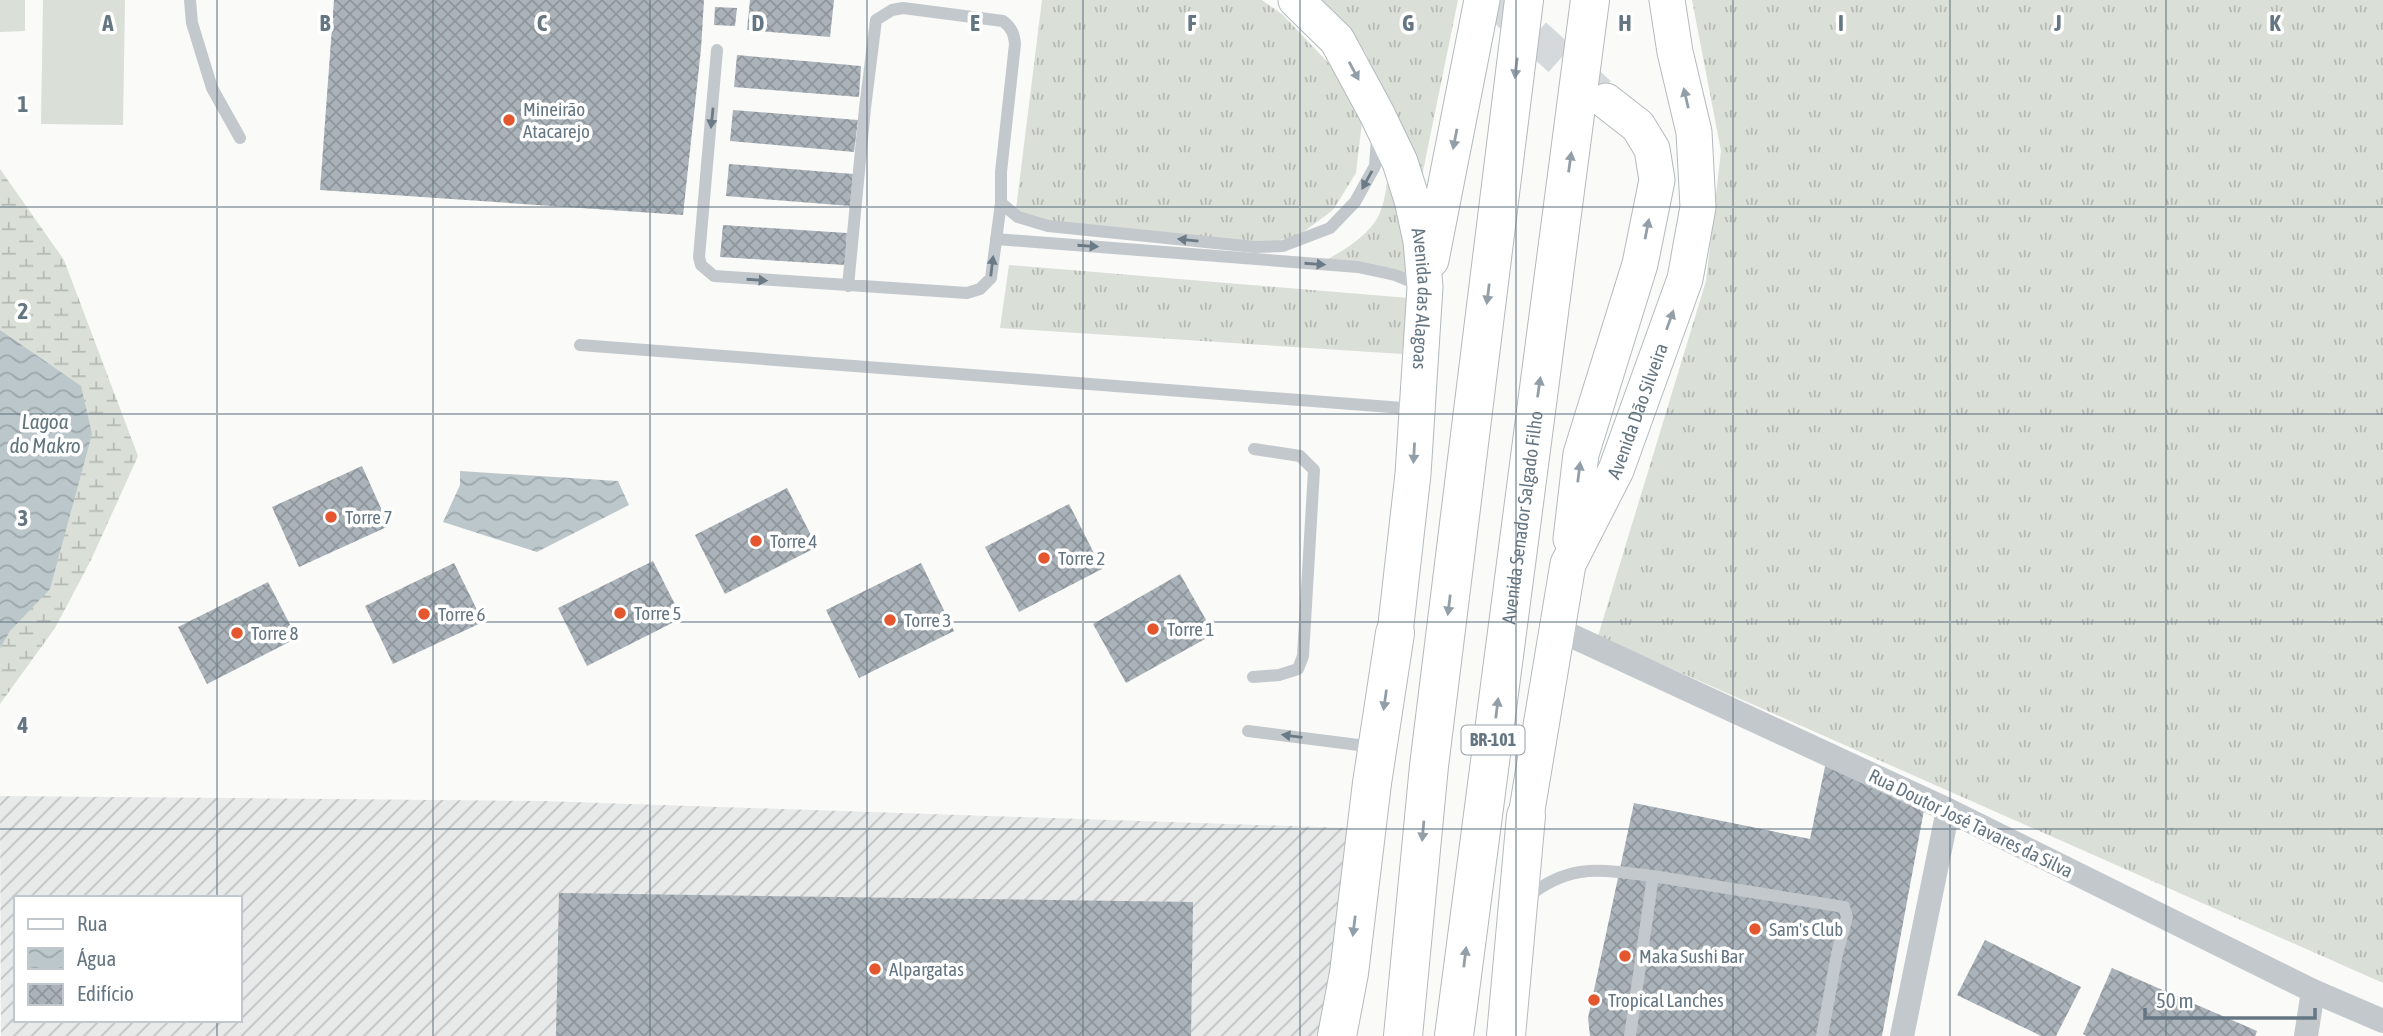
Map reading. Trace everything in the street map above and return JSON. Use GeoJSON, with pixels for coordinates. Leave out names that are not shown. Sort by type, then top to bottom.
{"type":"FeatureCollection","features":[{"type":"Feature","properties":{"kind":"main road","name":"Avenida das Alagoas"},"geometry":{"type":"LineString","coordinates":[[1296,0],[1337,40],[1377,114],[1400,162],[1421,241],[1425,287],[1413,474],[1395,633]]}},
{"type":"Feature","properties":{"kind":"main road"},"geometry":{"type":"LineString","coordinates":[[1337,0],[1333,8],[1337,40]]}},
{"type":"Feature","properties":{"kind":"main road"},"geometry":{"type":"LineString","coordinates":[[1425,287],[1482,0]]}},
{"type":"Feature","properties":{"kind":"main road","name":"BR-101"},"geometry":{"type":"LineString","coordinates":[[1404,1030],[1429,766],[1524,0]]}},
{"type":"Feature","properties":{"kind":"main road","name":"Avenida Senador Salgado Filho"},"geometry":{"type":"LineString","coordinates":[[1455,1031],[1590,0]]}},
{"type":"Feature","properties":{"kind":"main road","name":"Avenida Dão Silveira"},"geometry":{"type":"LineString","coordinates":[[1526,816],[1568,564],[1616,470],[1685,279],[1698,207],[1694,132],[1675,52],[1667,0]]}},
{"type":"Feature","properties":{"kind":"main road"},"geometry":{"type":"LineString","coordinates":[[1568,564],[1581,454],[1640,264],[1657,180],[1652,149],[1638,126],[1606,101]]}},
{"type":"Feature","properties":{"kind":"main road"},"geometry":{"type":"LineString","coordinates":[[1337,1036],[1349,973],[1395,633]]}},
{"type":"Feature","properties":{"kind":"main road"},"geometry":{"type":"LineString","coordinates":[[1506,1036],[1526,816]]}},
{"type":"Feature","properties":{"kind":"street","name":"Rua Doutor José Tavares da Silva"},"geometry":{"type":"LineString","coordinates":[[1556,629],[1948,810],[2313,990],[2383,1021]]}},
{"type":"Feature","properties":{"kind":"street"},"geometry":{"type":"LineString","coordinates":[[1902,1036],[1948,810]]}},
{"type":"Feature","properties":{"kind":"street"},"geometry":{"type":"LineString","coordinates":[[2306,1036],[2313,990]]}},
{"type":"Feature","properties":{"kind":"lane"},"geometry":{"type":"LineString","coordinates":[[190,0],[192,23],[212,88],[240,138]]}},
{"type":"Feature","properties":{"kind":"lane"},"geometry":{"type":"LineString","coordinates":[[717,50],[699,257],[701,265],[714,276],[848,286],[967,293],[980,289],[991,278],[1001,203],[1001,172],[1015,44],[1011,27],[1003,21],[903,9],[892,10],[876,20],[848,286]]}},
{"type":"Feature","properties":{"kind":"lane"},"geometry":{"type":"LineString","coordinates":[[1001,203],[1018,217],[1048,226],[1255,247],[1283,246],[1330,228],[1355,202],[1375,166],[1377,114]]}},
{"type":"Feature","properties":{"kind":"lane"},"geometry":{"type":"LineString","coordinates":[[996,239],[1358,267],[1395,275],[1425,287]]}},
{"type":"Feature","properties":{"kind":"lane"},"geometry":{"type":"LineString","coordinates":[[580,345],[1416,409]]}},
{"type":"Feature","properties":{"kind":"lane"},"geometry":{"type":"LineString","coordinates":[[1253,677],[1279,675],[1298,669],[1303,656],[1314,470],[1300,456],[1254,449]]}},
{"type":"Feature","properties":{"kind":"lane"},"geometry":{"type":"LineString","coordinates":[[1248,731],[1378,747]]}},
{"type":"Feature","properties":{"kind":"lane"},"geometry":{"type":"LineString","coordinates":[[1517,905],[1545,883],[1579,871],[1612,871],[1844,907],[1846,917],[1822,1036]]}},
{"type":"Feature","properties":{"kind":"lane"},"geometry":{"type":"LineString","coordinates":[[1630,1036],[1653,876]]}},
{"type":"Feature","properties":{"kind":"shaded area"},"geometry":{"type":"Polygon","coordinates":[[[0,796],[544,801],[1349,828],[1321,1036],[1,1036],[0,796]]]}},
{"type":"Feature","properties":{"kind":"green space"},"geometry":{"type":"Polygon","coordinates":[[[0,0],[25,0],[25,31],[0,32],[0,0]]]}},
{"type":"Feature","properties":{"kind":"green space"},"geometry":{"type":"Polygon","coordinates":[[[43,0],[125,0],[123,125],[41,124],[43,0]]]}},
{"type":"Feature","properties":{"kind":"green space"},"geometry":{"type":"Polygon","coordinates":[[[1042,0],[1262,0],[1283,15],[1334,69],[1362,122],[1356,173],[1333,210],[1298,236],[1267,243],[1034,228],[1016,209],[1042,0]]]}},
{"type":"Feature","properties":{"kind":"green space"},"geometry":{"type":"Polygon","coordinates":[[[1315,0],[1458,0],[1422,176],[1365,52],[1346,27],[1315,0]]]}},
{"type":"Feature","properties":{"kind":"green space"},"geometry":{"type":"Polygon","coordinates":[[[1692,0],[2383,0],[2383,983],[1598,636],[1706,281],[1721,151],[1692,0]]]}},
{"type":"Feature","properties":{"kind":"green space"},"geometry":{"type":"Polygon","coordinates":[[[0,169],[64,260],[138,456],[91,560],[55,628],[0,704],[0,169]]]}},
{"type":"Feature","properties":{"kind":"green space"},"geometry":{"type":"Polygon","coordinates":[[[1388,177],[1406,217],[1410,281],[1324,261],[1349,246],[1372,226],[1382,206],[1388,177]]]}},
{"type":"Feature","properties":{"kind":"green space"},"geometry":{"type":"Polygon","coordinates":[[[1009,265],[1409,298],[1402,354],[1000,328],[1009,265]]]}},
{"type":"Feature","properties":{"kind":"water","name":"Lagoa do Makro"},"geometry":{"type":"Polygon","coordinates":[[[0,330],[81,386],[92,434],[50,589],[10,631],[0,648],[0,330]]]}},
{"type":"Feature","properties":{"kind":"water"},"geometry":{"type":"Polygon","coordinates":[[[460,471],[618,481],[629,505],[537,552],[443,522],[460,485],[460,471]]]}},
{"type":"Feature","properties":{"kind":"building","name":"Mineirão Atacarejo"},"geometry":{"type":"Polygon","coordinates":[[[334,0],[704,0],[683,215],[320,190],[334,0]]]}},
{"type":"Feature","properties":{"kind":"building"},"geometry":{"type":"Polygon","coordinates":[[[750,0],[834,0],[830,37],[747,30],[750,0]]]}},
{"type":"Feature","properties":{"kind":"building"},"geometry":{"type":"Polygon","coordinates":[[[715,7],[737,8],[735,26],[714,25],[715,7]]]}},
{"type":"Feature","properties":{"kind":"building"},"geometry":{"type":"Polygon","coordinates":[[[737,55],[861,66],[859,97],[734,87],[737,55]]]}},
{"type":"Feature","properties":{"kind":"building"},"geometry":{"type":"Polygon","coordinates":[[[733,110],[858,120],[854,152],[730,141],[733,110]]]}},
{"type":"Feature","properties":{"kind":"building"},"geometry":{"type":"Polygon","coordinates":[[[729,164],[853,174],[851,206],[726,196],[729,164]]]}},
{"type":"Feature","properties":{"kind":"building"},"geometry":{"type":"Polygon","coordinates":[[[723,225],[847,233],[845,265],[720,257],[723,225]]]}},
{"type":"Feature","properties":{"kind":"building","name":"Torre 7"},"geometry":{"type":"Polygon","coordinates":[[[362,466],[389,526],[299,567],[272,507],[362,466]]]}},
{"type":"Feature","properties":{"kind":"building","name":"Torre 4"},"geometry":{"type":"Polygon","coordinates":[[[787,488],[817,547],[725,594],[695,535],[787,488]]]}},
{"type":"Feature","properties":{"kind":"building","name":"Torre 2"},"geometry":{"type":"Polygon","coordinates":[[[1069,504],[1102,569],[1019,612],[985,547],[1069,504]]]}},
{"type":"Feature","properties":{"kind":"building","name":"Torre 5"},"geometry":{"type":"Polygon","coordinates":[[[653,561],[682,618],[587,666],[558,608],[653,561]]]}},
{"type":"Feature","properties":{"kind":"building","name":"Torre 6"},"geometry":{"type":"Polygon","coordinates":[[[454,563],[483,622],[393,664],[365,606],[454,563]]]}},
{"type":"Feature","properties":{"kind":"building","name":"Torre 3"},"geometry":{"type":"Polygon","coordinates":[[[921,563],[954,631],[859,678],[826,610],[921,563]]]}},
{"type":"Feature","properties":{"kind":"building","name":"Torre 1"},"geometry":{"type":"Polygon","coordinates":[[[1180,574],[1214,634],[1126,683],[1093,624],[1180,574]]]}},
{"type":"Feature","properties":{"kind":"building","name":"Torre 8"},"geometry":{"type":"Polygon","coordinates":[[[268,582],[297,638],[207,684],[178,627],[268,582]]]}},
{"type":"Feature","properties":{"kind":"building","name":"Sam's Club"},"geometry":{"type":"Polygon","coordinates":[[[1826,762],[1924,810],[1882,1036],[1590,1036],[1588,1018],[1634,803],[1810,839],[1826,762]]]}},
{"type":"Feature","properties":{"kind":"building","name":"Alpargatas"},"geometry":{"type":"Polygon","coordinates":[[[559,893],[1193,902],[1191,1036],[556,1036],[559,893]]]}},
{"type":"Feature","properties":{"kind":"building"},"geometry":{"type":"Polygon","coordinates":[[[1985,940],[2081,987],[2056,1036],[2041,1036],[1957,995],[1985,940]]]}},
{"type":"Feature","properties":{"kind":"building"},"geometry":{"type":"Polygon","coordinates":[[[2112,968],[2257,1031],[2255,1036],[2087,1036],[2083,1034],[2112,968]]]}},
{"type":"Feature","properties":{"kind":"tunnel"},"geometry":{"type":"LineString","coordinates":[[1495,0],[1599,94]]}},
{"type":"Feature","properties":{"kind":"place","name":"Mineirão Atacarejo"},"geometry":{"type":"Point","coordinates":[509,120]}},
{"type":"Feature","properties":{"kind":"place","name":"Torre 7"},"geometry":{"type":"Point","coordinates":[331,517]}},
{"type":"Feature","properties":{"kind":"place","name":"Torre 4"},"geometry":{"type":"Point","coordinates":[756,541]}},
{"type":"Feature","properties":{"kind":"place","name":"Torre 2"},"geometry":{"type":"Point","coordinates":[1044,558]}},
{"type":"Feature","properties":{"kind":"place","name":"Torre 5"},"geometry":{"type":"Point","coordinates":[620,613]}},
{"type":"Feature","properties":{"kind":"place","name":"Torre 6"},"geometry":{"type":"Point","coordinates":[424,614]}},
{"type":"Feature","properties":{"kind":"place","name":"Torre 3"},"geometry":{"type":"Point","coordinates":[890,620]}},
{"type":"Feature","properties":{"kind":"place","name":"Torre 1"},"geometry":{"type":"Point","coordinates":[1153,629]}},
{"type":"Feature","properties":{"kind":"place","name":"Torre 8"},"geometry":{"type":"Point","coordinates":[237,633]}},
{"type":"Feature","properties":{"kind":"place","name":"Sam's Club"},"geometry":{"type":"Point","coordinates":[1755,929]}},
{"type":"Feature","properties":{"kind":"place","name":"Maka Sushi Bar"},"geometry":{"type":"Point","coordinates":[1625,956]}},
{"type":"Feature","properties":{"kind":"place","name":"Alpargatas"},"geometry":{"type":"Point","coordinates":[875,969]}},
{"type":"Feature","properties":{"kind":"place","name":"Tropical Lanches"},"geometry":{"type":"Point","coordinates":[1594,1000]}}]}
